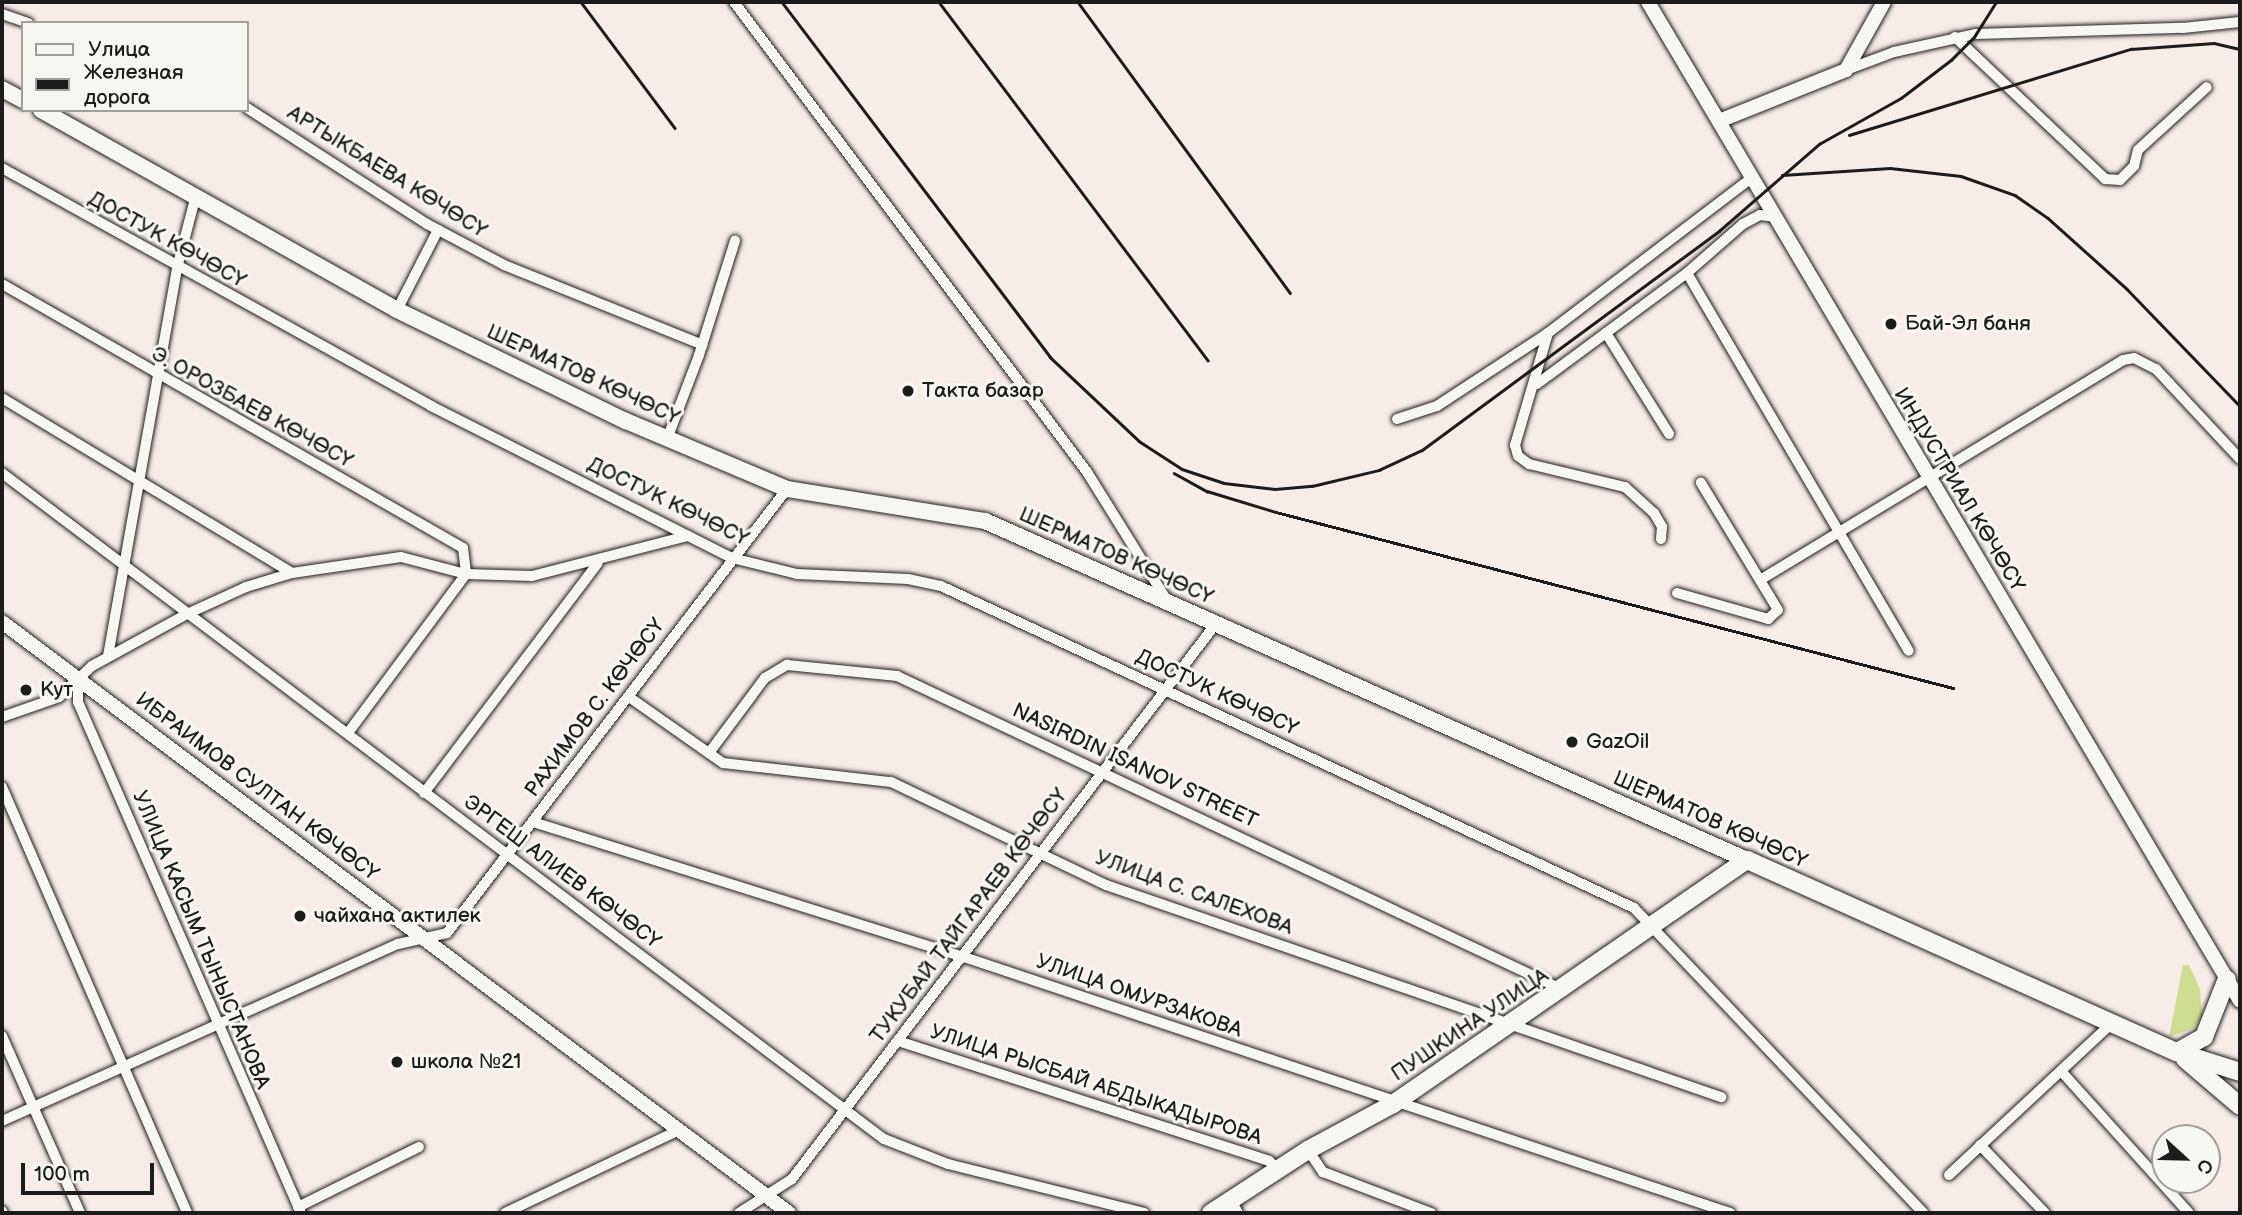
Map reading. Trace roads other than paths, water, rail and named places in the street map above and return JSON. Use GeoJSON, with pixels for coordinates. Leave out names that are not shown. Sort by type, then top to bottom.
{"type":"FeatureCollection","features":[{"type":"Feature","properties":{"kind":"highway","name":"ПУШКИНА УЛИЦА"},"geometry":{"type":"LineString","coordinates":[[1210,1213],[1234,1206],[1308,1150],[1393,1104],[1513,1025],[1747,860]]}},
{"type":"Feature","properties":{"kind":"highway","name":"ШЕРМАТОВ КӨЧӨСҮ"},"geometry":{"type":"LineString","coordinates":[[1747,860],[2177,1052]]}},
{"type":"Feature","properties":{"kind":"highway"},"geometry":{"type":"LineString","coordinates":[[2177,1052],[2204,1037],[2227,979]]}},
{"type":"Feature","properties":{"kind":"highway"},"geometry":{"type":"LineString","coordinates":[[2177,1052],[2240,1072]]}},
{"type":"Feature","properties":{"kind":"highway"},"geometry":{"type":"LineString","coordinates":[[2177,1052],[2240,1106]]}},
{"type":"Feature","properties":{"kind":"main road","name":"ИНДУСТРИАЛ КӨЧӨСҮ"},"geometry":{"type":"LineString","coordinates":[[1648,2],[1753,177],[1927,479],[2239,1002]]}},
{"type":"Feature","properties":{"kind":"main road"},"geometry":{"type":"LineString","coordinates":[[1719,121],[1846,70],[1884,2]]}},
{"type":"Feature","properties":{"kind":"main road"},"geometry":{"type":"LineString","coordinates":[[2,89],[21,99]]}},
{"type":"Feature","properties":{"kind":"main road","name":"ШЕРМАТОВ КӨЧӨСҮ"},"geometry":{"type":"LineString","coordinates":[[45,112],[397,310],[667,439],[787,489],[985,521],[1747,860]]}},
{"type":"Feature","properties":{"kind":"main road","name":"ИБРАИМОВ СУЛТАН КӨЧӨСҮ"},"geometry":{"type":"LineString","coordinates":[[2,622],[425,937],[789,1213]]}},
{"type":"Feature","properties":{"kind":"street"},"geometry":{"type":"LineString","coordinates":[[734,2],[1087,471],[1169,604]]}},
{"type":"Feature","properties":{"kind":"street"},"geometry":{"type":"LineString","coordinates":[[2,14],[22,21]]}},
{"type":"Feature","properties":{"kind":"street"},"geometry":{"type":"LineString","coordinates":[[1846,70],[1955,37],[2240,22]]}},
{"type":"Feature","properties":{"kind":"street"},"geometry":{"type":"LineString","coordinates":[[1955,37],[2105,179],[2120,180],[2134,166],[2138,150],[2207,87]]}},
{"type":"Feature","properties":{"kind":"street","name":"АРТЫКБАЕВА КӨЧӨСҮ"},"geometry":{"type":"LineString","coordinates":[[248,109],[438,230],[563,292],[703,345]]}},
{"type":"Feature","properties":{"kind":"street","name":"ДОСТУК КӨЧӨСҮ"},"geometry":{"type":"LineString","coordinates":[[2,168],[177,268],[431,406],[732,558],[797,574],[908,579],[940,586],[1634,908],[1923,1213]]}},
{"type":"Feature","properties":{"kind":"street"},"geometry":{"type":"LineString","coordinates":[[1397,419],[1437,406],[1548,333],[1753,177]]}},
{"type":"Feature","properties":{"kind":"street"},"geometry":{"type":"LineString","coordinates":[[108,656],[177,268],[196,195]]}},
{"type":"Feature","properties":{"kind":"street"},"geometry":{"type":"LineString","coordinates":[[1536,384],[1687,273],[1743,224],[1760,215],[1776,217]]}},
{"type":"Feature","properties":{"kind":"street"},"geometry":{"type":"LineString","coordinates":[[397,310],[438,230]]}},
{"type":"Feature","properties":{"kind":"street"},"geometry":{"type":"LineString","coordinates":[[667,439],[703,345],[735,241]]}},
{"type":"Feature","properties":{"kind":"street"},"geometry":{"type":"LineString","coordinates":[[1687,273],[1909,651]]}},
{"type":"Feature","properties":{"kind":"street","name":"Э. ОРОЗБАЕВ КӨЧӨСҮ"},"geometry":{"type":"LineString","coordinates":[[2,285],[159,378],[463,548],[467,574]]}},
{"type":"Feature","properties":{"kind":"street"},"geometry":{"type":"LineString","coordinates":[[1548,333],[1536,384],[1515,444],[1518,456],[1529,464],[1625,487],[1654,513],[1662,527],[1661,539]]}},
{"type":"Feature","properties":{"kind":"street"},"geometry":{"type":"LineString","coordinates":[[1606,333],[1669,434]]}},
{"type":"Feature","properties":{"kind":"street"},"geometry":{"type":"LineString","coordinates":[[1760,580],[2123,360],[2134,358],[2157,369],[2240,459]]}},
{"type":"Feature","properties":{"kind":"street"},"geometry":{"type":"LineString","coordinates":[[2,398],[292,573]]}},
{"type":"Feature","properties":{"kind":"street","name":"ЭРГЕШ АЛИЕВ КӨЧӨСҮ"},"geometry":{"type":"LineString","coordinates":[[2,473],[884,1139],[948,1164],[1143,1213]]}},
{"type":"Feature","properties":{"kind":"street"},"geometry":{"type":"LineString","coordinates":[[1676,593],[1769,619],[1778,610],[1701,483]]}},
{"type":"Feature","properties":{"kind":"street","name":"РАХИМОВ С. КӨЧӨСҮ"},"geometry":{"type":"LineString","coordinates":[[2,1121],[398,944],[447,933],[787,489]]}},
{"type":"Feature","properties":{"kind":"street"},"geometry":{"type":"LineString","coordinates":[[2,717],[59,697],[78,678],[108,656],[187,614],[292,573],[401,557],[467,574],[532,576],[598,563],[688,536]]}},
{"type":"Feature","properties":{"kind":"street"},"geometry":{"type":"LineString","coordinates":[[424,793],[598,563]]}},
{"type":"Feature","properties":{"kind":"street"},"geometry":{"type":"LineString","coordinates":[[348,733],[467,574]]}},
{"type":"Feature","properties":{"kind":"street","name":"ТУКУБАЙ ТАЙГАРАЕВ КӨЧӨСҮ"},"geometry":{"type":"LineString","coordinates":[[739,1213],[792,1179],[848,1110],[964,957],[1039,852],[1214,625]]}},
{"type":"Feature","properties":{"kind":"street","name":"NASIRDIN ISANOV STREET"},"geometry":{"type":"LineString","coordinates":[[709,753],[765,678],[787,666],[897,677],[1563,990]]}},
{"type":"Feature","properties":{"kind":"street","name":"УЛИЦА КАСЫМ ТЫНЫСТАНОВА"},"geometry":{"type":"LineString","coordinates":[[78,678],[78,702],[216,1026],[299,1210]]}},
{"type":"Feature","properties":{"kind":"street","name":"УЛИЦА С. САЛЕХОВА"},"geometry":{"type":"LineString","coordinates":[[629,697],[723,763],[891,782],[1106,885],[1721,1097]]}},
{"type":"Feature","properties":{"kind":"street"},"geometry":{"type":"LineString","coordinates":[[2,787],[187,1213]]}},
{"type":"Feature","properties":{"kind":"street","name":"УЛИЦА ОМУРЗАКОВА"},"geometry":{"type":"LineString","coordinates":[[533,822],[964,957],[1393,1104],[1730,1213]]}},
{"type":"Feature","properties":{"kind":"street"},"geometry":{"type":"LineString","coordinates":[[1949,1175],[2111,1024]]}},
{"type":"Feature","properties":{"kind":"street"},"geometry":{"type":"LineString","coordinates":[[2,1036],[80,1213]]}},
{"type":"Feature","properties":{"kind":"street","name":"УЛИЦА РЫСБАЙ АБДЫКАДЫРОВА"},"geometry":{"type":"LineString","coordinates":[[898,1041],[1269,1161],[1279,1170]]}},
{"type":"Feature","properties":{"kind":"street"},"geometry":{"type":"LineString","coordinates":[[2061,1071],[2189,1213]]}},
{"type":"Feature","properties":{"kind":"street"},"geometry":{"type":"LineString","coordinates":[[506,1213],[679,1130]]}},
{"type":"Feature","properties":{"kind":"street"},"geometry":{"type":"LineString","coordinates":[[1980,1145],[2045,1213]]}},
{"type":"Feature","properties":{"kind":"street"},"geometry":{"type":"LineString","coordinates":[[299,1210],[419,1147]]}},
{"type":"Feature","properties":{"kind":"street"},"geometry":{"type":"LineString","coordinates":[[1308,1150],[1323,1172],[1431,1213]]}},
{"type":"Feature","properties":{"kind":"railway"},"geometry":{"type":"LineString","coordinates":[[581,2],[675,128]]}},
{"type":"Feature","properties":{"kind":"railway"},"geometry":{"type":"LineString","coordinates":[[782,2],[1050,357],[1139,441],[1182,469],[1224,483],[1275,489],[1312,486],[1379,470],[1422,450],[1719,231],[1819,144],[1901,98],[1951,60],[1974,37],[1996,2]]}},
{"type":"Feature","properties":{"kind":"railway"},"geometry":{"type":"LineString","coordinates":[[939,2],[1208,360]]}},
{"type":"Feature","properties":{"kind":"railway"},"geometry":{"type":"LineString","coordinates":[[1078,2],[1290,293]]}},
{"type":"Feature","properties":{"kind":"railway"},"geometry":{"type":"LineString","coordinates":[[1849,135],[2131,49],[2214,43],[2240,49]]}},
{"type":"Feature","properties":{"kind":"railway"},"geometry":{"type":"LineString","coordinates":[[1782,175],[1890,168],[1961,176],[2015,195],[2048,218],[2127,289],[2240,406]]}},
{"type":"Feature","properties":{"kind":"railway"},"geometry":{"type":"LineString","coordinates":[[1174,473],[1207,491],[1276,512],[1953,688]]}},
{"type":"Feature","properties":{"kind":"place","name":"Бай-Эл баня"},"geometry":{"type":"Point","coordinates":[1891,324]}},
{"type":"Feature","properties":{"kind":"place","name":"Такта базар"},"geometry":{"type":"Point","coordinates":[908,391]}},
{"type":"Feature","properties":{"kind":"place","name":"Кут"},"geometry":{"type":"Point","coordinates":[26,690]}},
{"type":"Feature","properties":{"kind":"place","name":"GazOil"},"geometry":{"type":"Point","coordinates":[1572,742]}},
{"type":"Feature","properties":{"kind":"place","name":"чайхана актилек"},"geometry":{"type":"Point","coordinates":[300,916]}},
{"type":"Feature","properties":{"kind":"place","name":"школа №21"},"geometry":{"type":"Point","coordinates":[397,1062]}}]}
